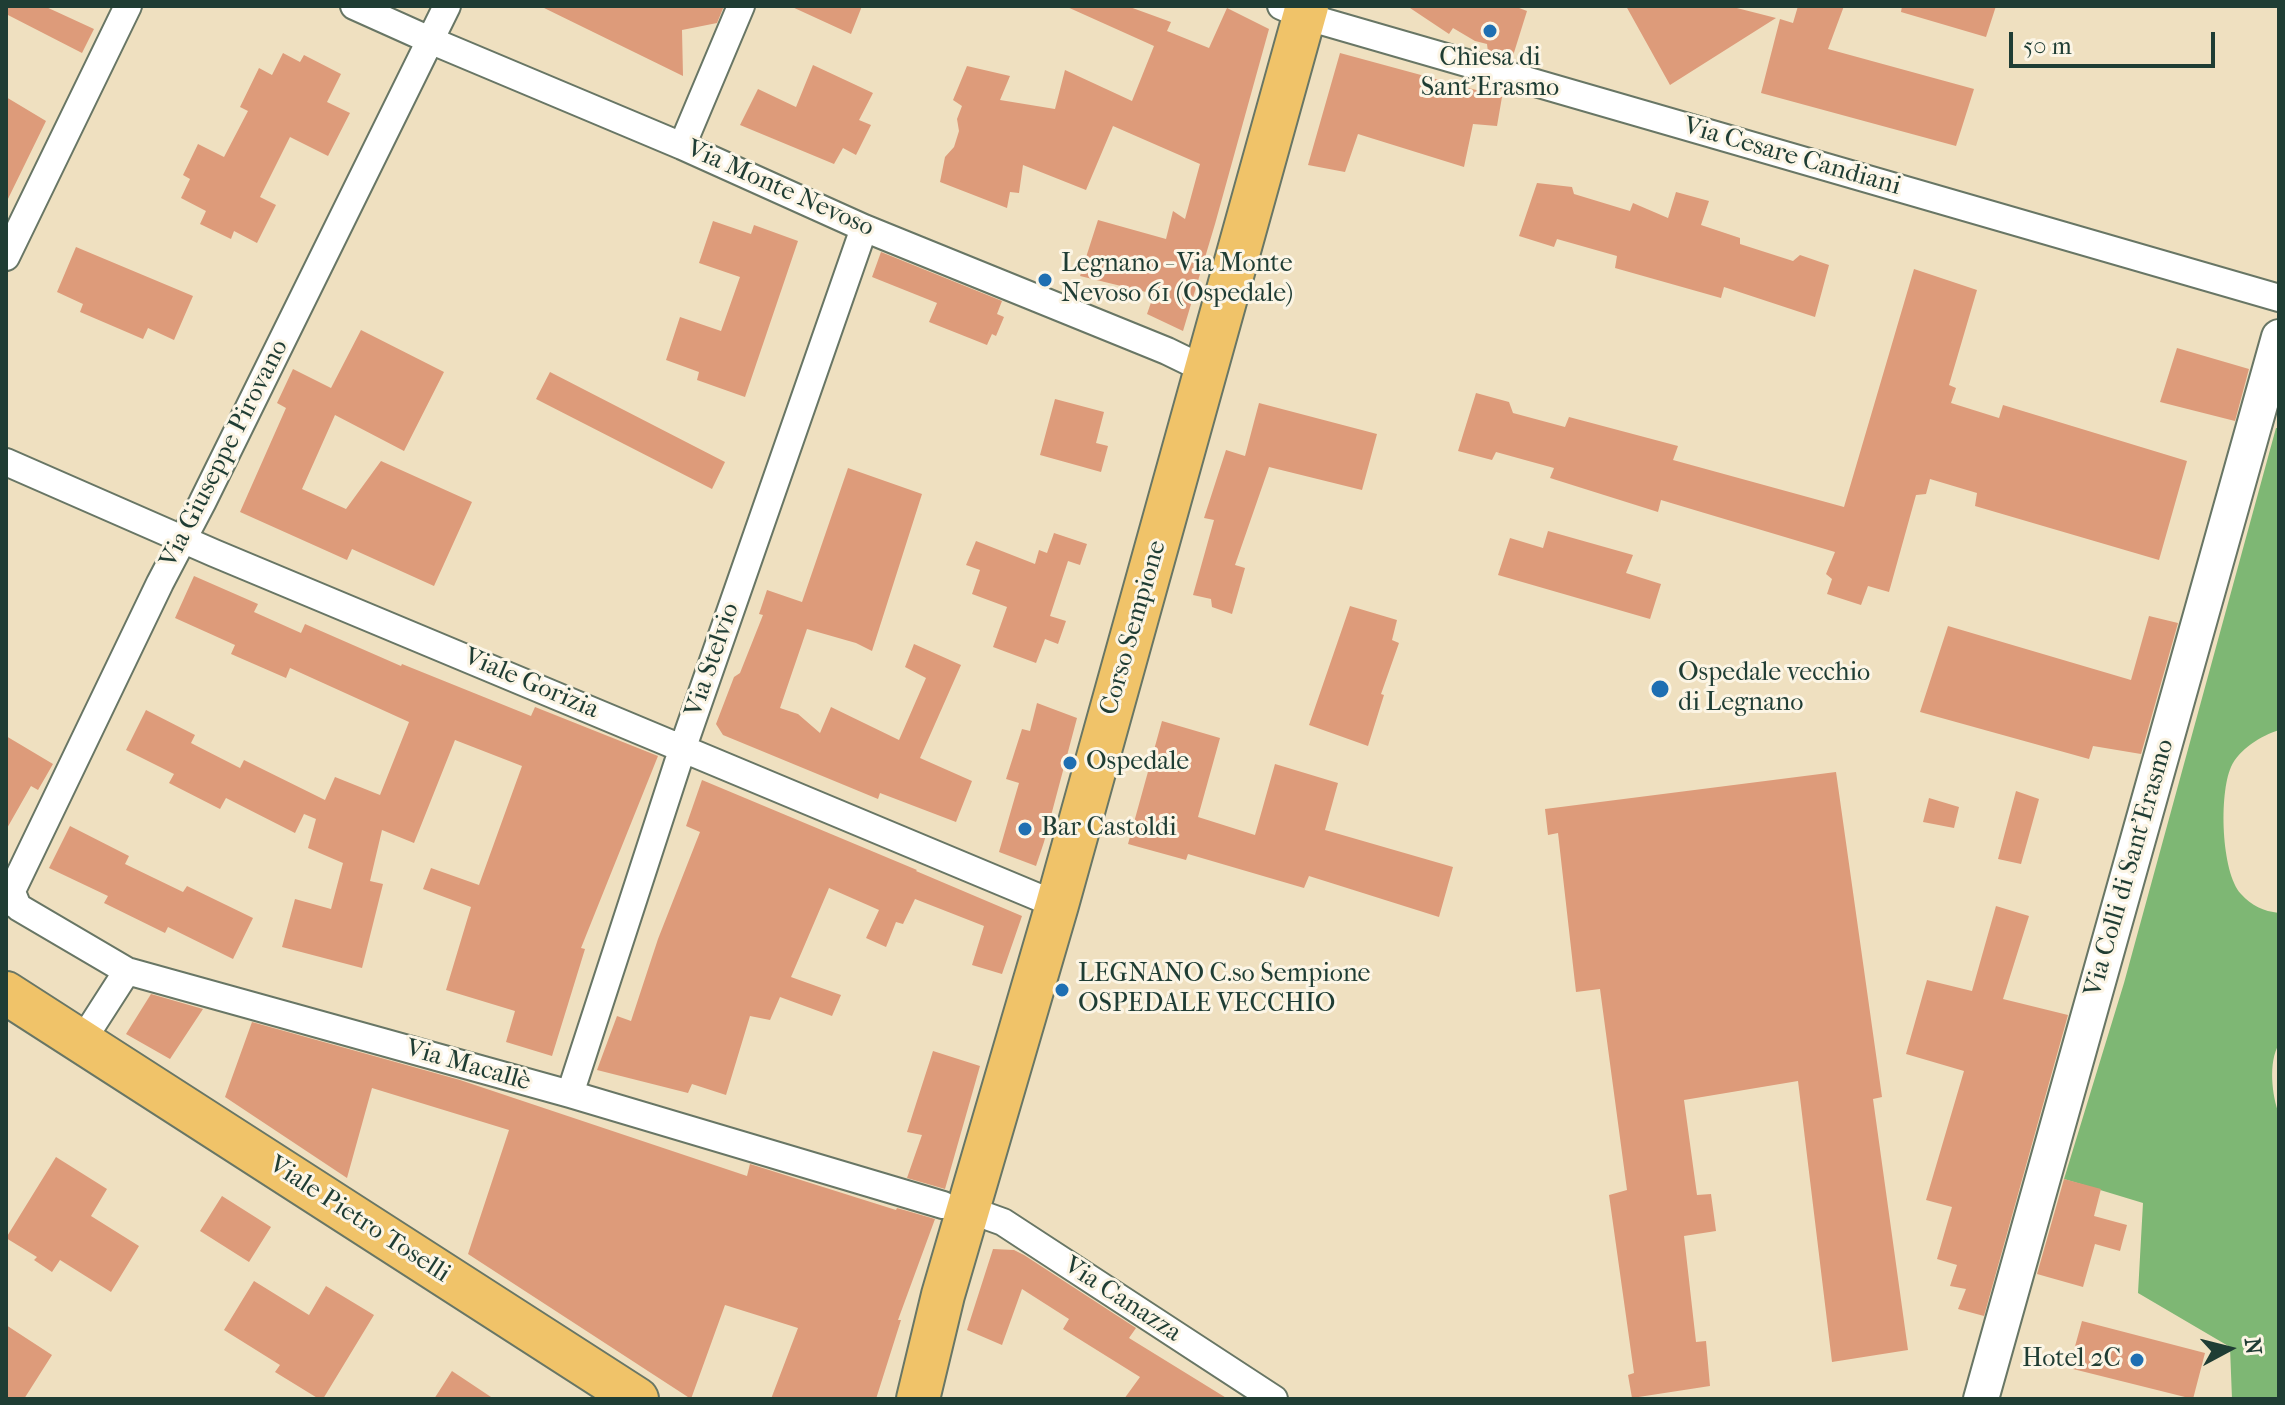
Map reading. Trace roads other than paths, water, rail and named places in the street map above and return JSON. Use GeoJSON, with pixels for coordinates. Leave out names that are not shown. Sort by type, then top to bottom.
{"type":"FeatureCollection","features":[{"type":"Feature","properties":{"kind":"main road","name":"Corso Sempione"},"geometry":{"type":"LineString","coordinates":[[918,1399],[943,1295],[955,1207],[1057,905],[1206,370],[1297,9]]}},
{"type":"Feature","properties":{"kind":"main road","name":"Viale Pietro Toselli"},"geometry":{"type":"LineString","coordinates":[[6,993],[637,1399]]}},
{"type":"Feature","properties":{"kind":"main road","name":"Corso Sempione"},"geometry":{"type":"LineString","coordinates":[[901,1399],[943,1295]]}},
{"type":"Feature","properties":{"kind":"street"},"geometry":{"type":"LineString","coordinates":[[6,257],[128,6]]}},
{"type":"Feature","properties":{"kind":"street","name":"Via Monte Nevoso"},"geometry":{"type":"LineString","coordinates":[[354,6],[682,146],[864,228],[1167,351],[1206,370]]}},
{"type":"Feature","properties":{"kind":"street","name":"Via Giuseppe Pirovano"},"geometry":{"type":"LineString","coordinates":[[9,898],[183,538],[447,6]]}},
{"type":"Feature","properties":{"kind":"street"},"geometry":{"type":"LineString","coordinates":[[682,146],[741,6]]}},
{"type":"Feature","properties":{"kind":"street","name":"Via Cesare Candiani"},"geometry":{"type":"LineString","coordinates":[[1297,9],[2279,298]]}},
{"type":"Feature","properties":{"kind":"street","name":"Via Stelvio"},"geometry":{"type":"LineString","coordinates":[[570,1094],[683,747],[864,228]]}},
{"type":"Feature","properties":{"kind":"street","name":"Via Colli di Sant'Erasmo"},"geometry":{"type":"LineString","coordinates":[[1981,1399],[2279,337]]}},
{"type":"Feature","properties":{"kind":"street","name":"Viale Gorizia"},"geometry":{"type":"LineString","coordinates":[[6,462],[214,553],[1057,905]]}},
{"type":"Feature","properties":{"kind":"street","name":"Via Macallè"},"geometry":{"type":"LineString","coordinates":[[9,898],[18,907],[127,971],[570,1094],[955,1207]]}},
{"type":"Feature","properties":{"kind":"street"},"geometry":{"type":"LineString","coordinates":[[82,1041],[127,971]]}},
{"type":"Feature","properties":{"kind":"street","name":"Via Canazza"},"geometry":{"type":"LineString","coordinates":[[955,1207],[1003,1222],[1274,1399]]}},
{"type":"Feature","properties":{"kind":"place","name":"Chiesa di Sant'Erasmo"},"geometry":{"type":"Point","coordinates":[1490,31]}},
{"type":"Feature","properties":{"kind":"place","name":"Legnano - Via Monte Nevoso 61 (Ospedale)"},"geometry":{"type":"Point","coordinates":[1045,280]}},
{"type":"Feature","properties":{"kind":"place","name":"Ospedale vecchio di Legnano"},"geometry":{"type":"Point","coordinates":[1660,689]}},
{"type":"Feature","properties":{"kind":"place","name":"Ospedale"},"geometry":{"type":"Point","coordinates":[1070,763]}},
{"type":"Feature","properties":{"kind":"place","name":"Bar Castoldi"},"geometry":{"type":"Point","coordinates":[1025,829]}},
{"type":"Feature","properties":{"kind":"place","name":"LEGNANO C.so Sempione OSPEDALE VECCHIO"},"geometry":{"type":"Point","coordinates":[1062,990]}},
{"type":"Feature","properties":{"kind":"place","name":"Hotel 2C"},"geometry":{"type":"Point","coordinates":[2137,1360]}}]}
